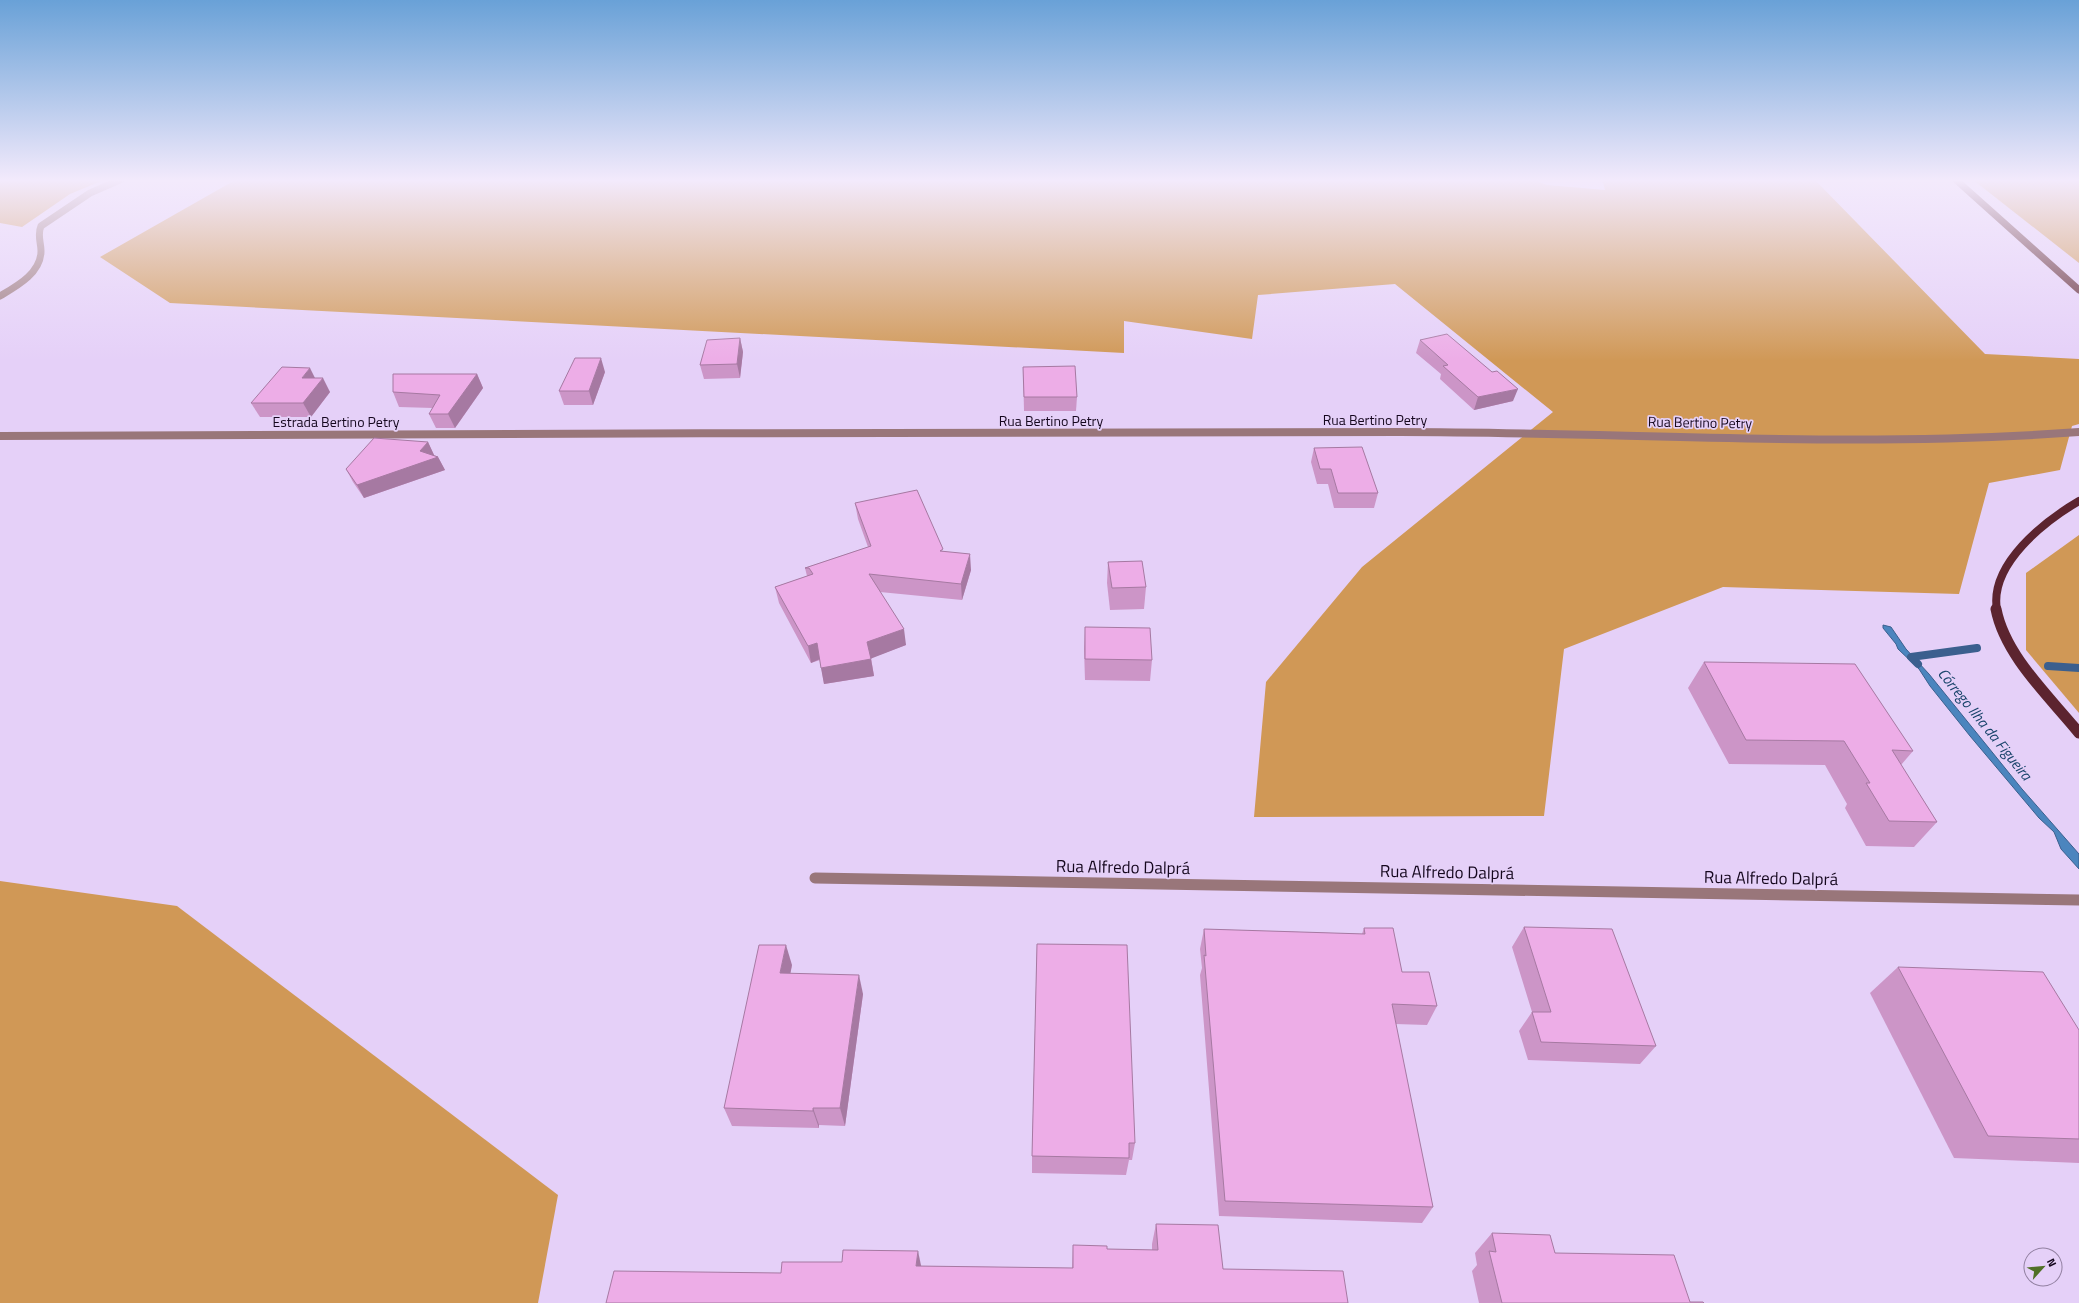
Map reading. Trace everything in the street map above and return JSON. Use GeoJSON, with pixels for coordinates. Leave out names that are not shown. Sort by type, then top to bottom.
{"type":"FeatureCollection","features":[{"type":"Feature","properties":{"kind":"main road"},"geometry":{"type":"LineString","coordinates":[[2023,240],[2079,290]]}},
{"type":"Feature","properties":{"kind":"main road"},"geometry":{"type":"LineString","coordinates":[[2079,501],[2067,507],[2025,541],[2002,578],[1997,589],[1996,609],[2017,658],[2079,733]]}},
{"type":"Feature","properties":{"kind":"street"},"geometry":{"type":"LineString","coordinates":[[0,296],[24,280],[36,267],[40,258],[38,240]]}},
{"type":"Feature","properties":{"kind":"street","name":"Rua Bertino Petry"},"geometry":{"type":"LineString","coordinates":[[672,433],[1474,432],[1889,440],[2012,437],[2079,432]]}},
{"type":"Feature","properties":{"kind":"street","name":"Estrada Bertino Petry"},"geometry":{"type":"LineString","coordinates":[[0,436],[672,433]]}},
{"type":"Feature","properties":{"kind":"street","name":"Rua Alfredo Dalprá"},"geometry":{"type":"LineString","coordinates":[[815,878],[2079,900]]}},
{"type":"Feature","properties":{"kind":"shaded area"},"geometry":{"type":"Polygon","coordinates":[[[130,240],[1873,240],[1985,354],[2079,359],[2079,424],[2072,426],[2060,470],[1989,483],[1959,594],[1723,587],[1564,649],[1544,816],[1254,817],[1266,682],[1362,567],[1553,412],[1395,284],[1258,295],[1252,339],[1124,321],[1124,353],[170,303],[100,257],[130,240]]]}},
{"type":"Feature","properties":{"kind":"shaded area"},"geometry":{"type":"Polygon","coordinates":[[[2049,240],[2079,240],[2079,263],[2049,240]]]}},
{"type":"Feature","properties":{"kind":"shaded area"},"geometry":{"type":"Polygon","coordinates":[[[2079,535],[2079,713],[2026,650],[2026,573],[2079,535]]]}},
{"type":"Feature","properties":{"kind":"shaded area"},"geometry":{"type":"Polygon","coordinates":[[[0,881],[177,906],[558,1195],[538,1303],[0,1303],[0,881]]]}},
{"type":"Feature","properties":{"kind":"water"},"geometry":{"type":"Polygon","coordinates":[[[1883,625],[1891,627],[1906,649],[1929,674],[2022,789],[2079,854],[2079,869],[2061,849],[2054,832],[2039,818],[1970,736],[1930,686],[1919,669],[1898,649],[1896,644],[1883,628],[1883,625]]]}},
{"type":"Feature","properties":{"kind":"building"},"geometry":{"type":"Polygon","coordinates":[[[1447,334],[1492,372],[1497,371],[1518,389],[1478,397],[1443,366],[1448,365],[1420,340],[1447,334]]]}},
{"type":"Feature","properties":{"kind":"building"},"geometry":{"type":"Polygon","coordinates":[[[740,338],[737,364],[700,365],[707,340],[740,338]]]}},
{"type":"Feature","properties":{"kind":"building"},"geometry":{"type":"Polygon","coordinates":[[[575,358],[601,358],[589,391],[559,391],[575,358]]]}},
{"type":"Feature","properties":{"kind":"building"},"geometry":{"type":"Polygon","coordinates":[[[1075,366],[1077,397],[1024,397],[1023,367],[1075,366]]]}},
{"type":"Feature","properties":{"kind":"building"},"geometry":{"type":"Polygon","coordinates":[[[282,367],[310,368],[302,378],[323,378],[303,403],[251,403],[282,367]]]}},
{"type":"Feature","properties":{"kind":"building"},"geometry":{"type":"Polygon","coordinates":[[[393,374],[477,374],[448,414],[429,414],[440,395],[393,392],[393,374]]]}},
{"type":"Feature","properties":{"kind":"building"},"geometry":{"type":"Polygon","coordinates":[[[374,438],[428,442],[420,451],[438,457],[357,485],[346,469],[374,438]]]}},
{"type":"Feature","properties":{"kind":"building"},"geometry":{"type":"Polygon","coordinates":[[[1362,447],[1378,493],[1338,493],[1331,469],[1320,469],[1314,448],[1362,447]]]}},
{"type":"Feature","properties":{"kind":"building"},"geometry":{"type":"Polygon","coordinates":[[[917,490],[943,549],[940,551],[970,554],[961,584],[869,574],[904,629],[867,642],[871,659],[821,668],[817,643],[808,646],[775,587],[813,574],[809,568],[805,568],[871,546],[855,503],[917,490]]]}},
{"type":"Feature","properties":{"kind":"building"},"geometry":{"type":"Polygon","coordinates":[[[1142,561],[1146,587],[1112,588],[1108,562],[1142,561]]]}},
{"type":"Feature","properties":{"kind":"building"},"geometry":{"type":"Polygon","coordinates":[[[1085,627],[1150,628],[1152,660],[1085,659],[1085,627]]]}},
{"type":"Feature","properties":{"kind":"building"},"geometry":{"type":"Polygon","coordinates":[[[1704,662],[1855,664],[1913,751],[1892,750],[1937,822],[1889,821],[1866,783],[1870,783],[1844,741],[1746,740],[1704,662]]]}},
{"type":"Feature","properties":{"kind":"building"},"geometry":{"type":"Polygon","coordinates":[[[1524,927],[1612,929],[1656,1046],[1541,1042],[1532,1012],[1551,1012],[1524,927]]]}},
{"type":"Feature","properties":{"kind":"building"},"geometry":{"type":"Polygon","coordinates":[[[1364,928],[1393,928],[1402,972],[1429,972],[1437,1006],[1392,1004],[1433,1207],[1225,1201],[1204,955],[1206,956],[1204,929],[1365,934],[1364,928]]]}},
{"type":"Feature","properties":{"kind":"building"},"geometry":{"type":"Polygon","coordinates":[[[1037,944],[1127,945],[1135,1143],[1129,1143],[1129,1158],[1032,1156],[1037,944]]]}},
{"type":"Feature","properties":{"kind":"building"},"geometry":{"type":"Polygon","coordinates":[[[759,945],[786,945],[780,973],[859,975],[840,1108],[813,1108],[813,1111],[724,1108],[759,945]]]}},
{"type":"Feature","properties":{"kind":"building"},"geometry":{"type":"Polygon","coordinates":[[[1898,967],[2043,972],[2079,1030],[2079,1139],[1988,1136],[1898,967]]]}},
{"type":"Feature","properties":{"kind":"building"},"geometry":{"type":"Polygon","coordinates":[[[1156,1224],[1218,1225],[1223,1269],[1343,1271],[1348,1303],[606,1303],[614,1271],[781,1273],[782,1262],[842,1262],[843,1250],[918,1251],[916,1266],[1073,1268],[1073,1245],[1107,1246],[1107,1249],[1158,1250],[1156,1224]]]}},
{"type":"Feature","properties":{"kind":"building"},"geometry":{"type":"Polygon","coordinates":[[[1492,1233],[1550,1235],[1555,1253],[1674,1255],[1690,1302],[1704,1303],[1502,1303],[1489,1251],[1496,1252],[1492,1233]]]}},
{"type":"Feature","properties":{"kind":"waterway","name":"Córrego Ilha da Figueira"},"geometry":{"type":"LineString","coordinates":[[1918,664],[1911,657],[1977,648]]}},
{"type":"Feature","properties":{"kind":"waterway","name":"Córrego Ilha da Figueira"},"geometry":{"type":"LineString","coordinates":[[2048,666],[2079,668]]}}]}
